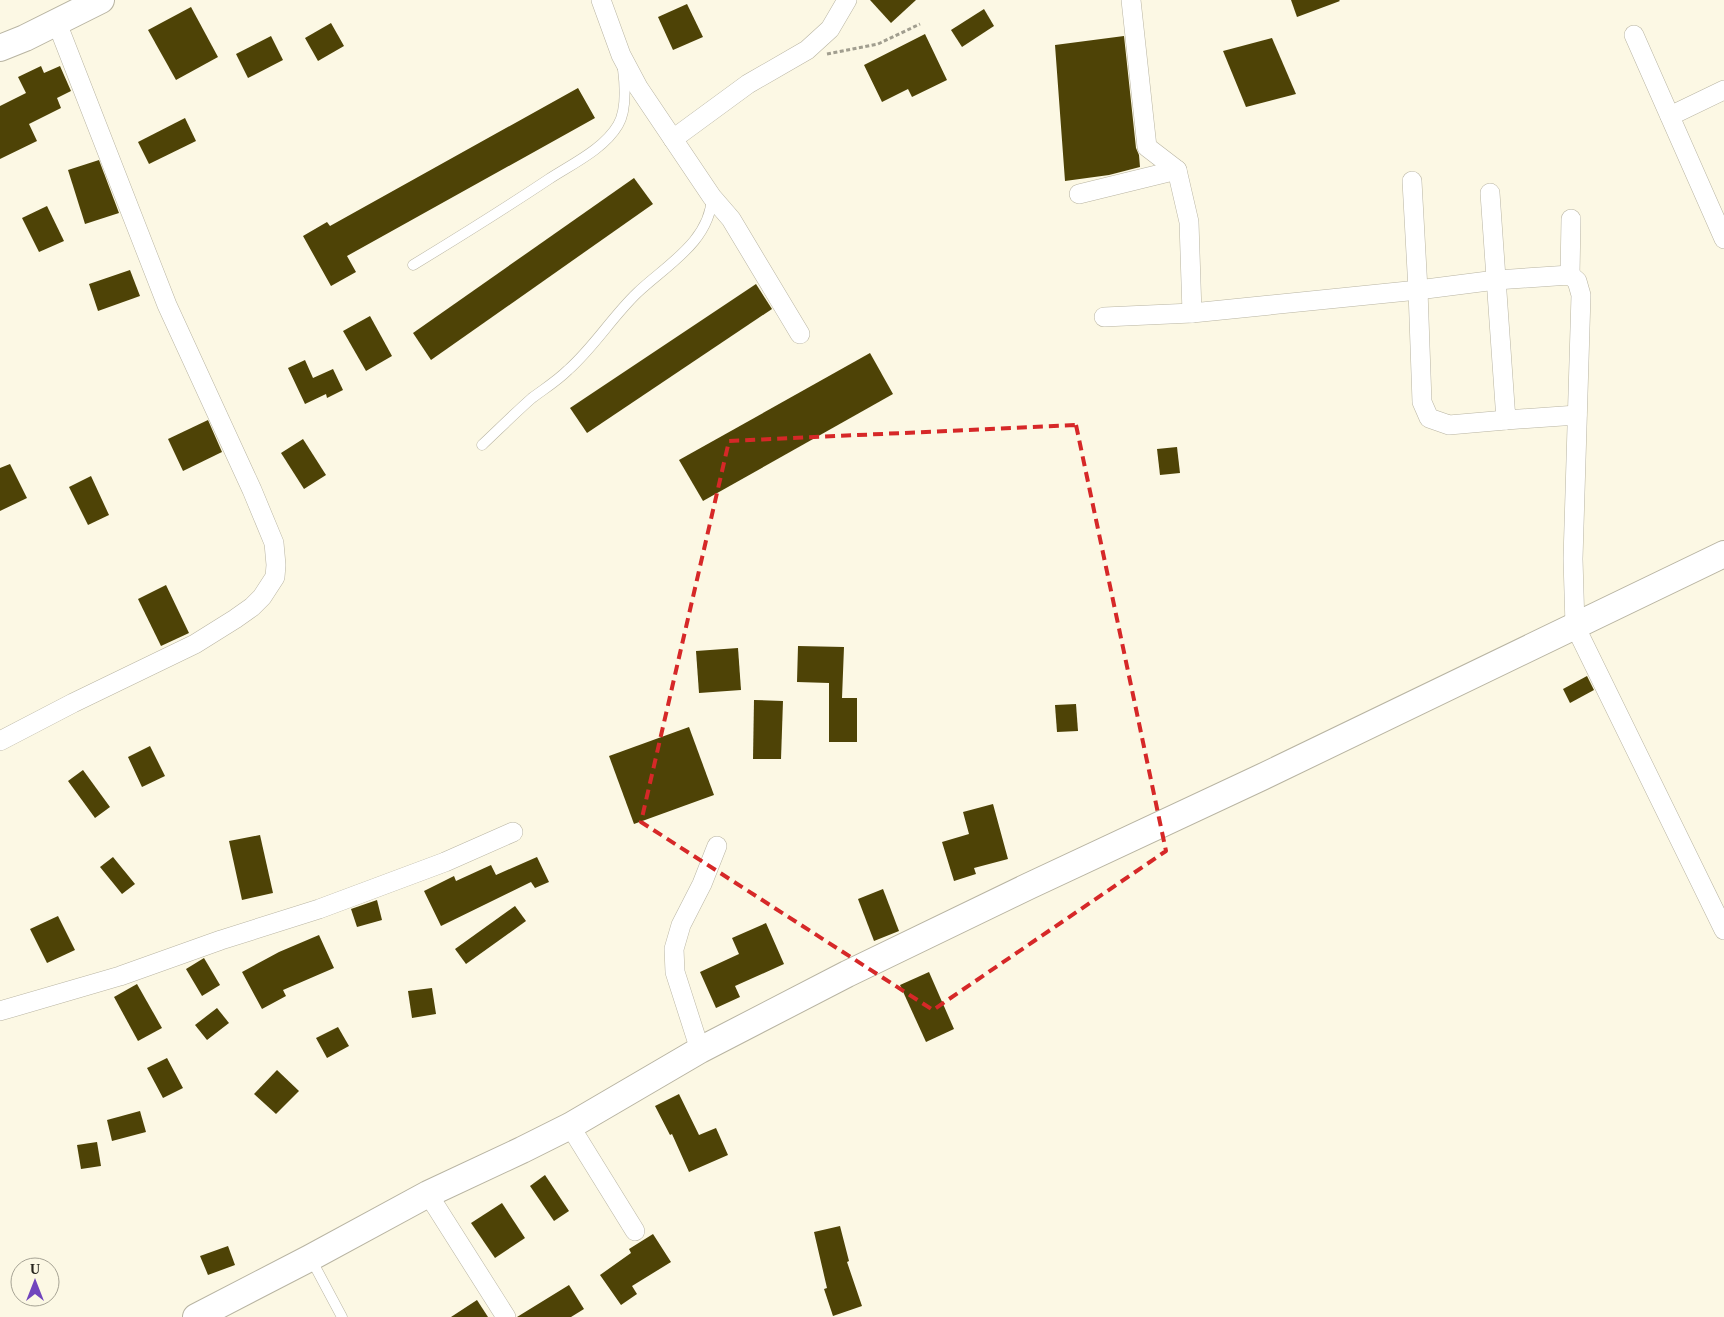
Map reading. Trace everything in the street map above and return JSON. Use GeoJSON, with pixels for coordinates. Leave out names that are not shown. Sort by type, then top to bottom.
{"type":"FeatureCollection","features":[{"type":"Feature","properties":{"kind":"street"},"geometry":{"type":"LineString","coordinates":[[0,48],[101,0]]}},
{"type":"Feature","properties":{"kind":"street"},"geometry":{"type":"LineString","coordinates":[[601,0],[621,55],[638,87],[712,197],[731,219],[800,334]]}},
{"type":"Feature","properties":{"kind":"street"},"geometry":{"type":"LineString","coordinates":[[673,140],[748,84],[807,50],[830,29],[847,0]]}},
{"type":"Feature","properties":{"kind":"street"},"geometry":{"type":"LineString","coordinates":[[1131,0],[1147,147],[1177,170],[1189,222],[1192,313]]}},
{"type":"Feature","properties":{"kind":"street"},"geometry":{"type":"LineString","coordinates":[[0,741],[194,644],[235,619],[262,597],[274,577],[276,565],[274,543],[252,490],[167,305],[56,23]]}},
{"type":"Feature","properties":{"kind":"street"},"geometry":{"type":"LineString","coordinates":[[1634,35],[1724,239]]}},
{"type":"Feature","properties":{"kind":"street"},"geometry":{"type":"LineString","coordinates":[[1670,116],[1724,90]]}},
{"type":"Feature","properties":{"kind":"street"},"geometry":{"type":"LineString","coordinates":[[1079,194],[1177,170]]}},
{"type":"Feature","properties":{"kind":"street"},"geometry":{"type":"LineString","coordinates":[[1412,180],[1422,402],[1429,418],[1449,425],[1577,415]]}},
{"type":"Feature","properties":{"kind":"street"},"geometry":{"type":"LineString","coordinates":[[1490,193],[1506,420]]}},
{"type":"Feature","properties":{"kind":"street"},"geometry":{"type":"LineString","coordinates":[[1571,218],[1570,275],[1577,282],[1581,295],[1573,559],[1575,626],[1724,930]]}},
{"type":"Feature","properties":{"kind":"street"},"geometry":{"type":"LineString","coordinates":[[1104,317],[1192,313],[1418,290],[1496,280],[1570,275]]}},
{"type":"Feature","properties":{"kind":"street"},"geometry":{"type":"LineString","coordinates":[[196,1317],[428,1194],[570,1126],[700,1050],[830,983],[1020,890],[1262,777],[1724,554]]}},
{"type":"Feature","properties":{"kind":"street"},"geometry":{"type":"LineString","coordinates":[[0,1012],[120,976],[221,940],[318,909],[445,862],[513,832]]}},
{"type":"Feature","properties":{"kind":"street"},"geometry":{"type":"LineString","coordinates":[[700,1050],[674,972],[674,949],[681,924],[702,884],[717,846]]}},
{"type":"Feature","properties":{"kind":"street"},"geometry":{"type":"LineString","coordinates":[[570,1126],[635,1231]]}},
{"type":"Feature","properties":{"kind":"street"},"geometry":{"type":"LineString","coordinates":[[428,1194],[506,1317]]}},
{"type":"Feature","properties":{"kind":"lane"},"geometry":{"type":"LineString","coordinates":[[413,265],[515,202],[581,158],[609,136],[619,124],[622,112],[624,79],[621,55]]}},
{"type":"Feature","properties":{"kind":"lane"},"geometry":{"type":"LineString","coordinates":[[482,445],[531,399],[568,371],[636,294],[680,256],[697,237],[707,218],[712,197]]}},
{"type":"Feature","properties":{"kind":"lane"},"geometry":{"type":"LineString","coordinates":[[310,1258],[342,1317]]}},
{"type":"Feature","properties":{"kind":"path"},"geometry":{"type":"LineString","coordinates":[[807,50],[830,54],[857,49],[878,44],[920,24]]}},
{"type":"Feature","properties":{"kind":"highlighted area"},"geometry":{"type":"Polygon","coordinates":[[[1076,425],[1166,851],[933,1010],[641,822],[729,441],[1076,425]]]}},
{"type":"Feature","properties":{"kind":"building"},"geometry":{"type":"Polygon","coordinates":[[[870,0],[916,0],[891,23],[870,0]]]}},
{"type":"Feature","properties":{"kind":"building"},"geometry":{"type":"Polygon","coordinates":[[[1291,0],[1339,0],[1340,1],[1297,17],[1291,0]]]}},
{"type":"Feature","properties":{"kind":"building"},"geometry":{"type":"Polygon","coordinates":[[[687,4],[703,37],[673,50],[658,17],[687,4]]]}},
{"type":"Feature","properties":{"kind":"building"},"geometry":{"type":"Polygon","coordinates":[[[191,7],[218,57],[176,80],[148,30],[191,7]]]}},
{"type":"Feature","properties":{"kind":"building"},"geometry":{"type":"Polygon","coordinates":[[[984,9],[994,26],[962,47],[951,30],[984,9]]]}},
{"type":"Feature","properties":{"kind":"building"},"geometry":{"type":"Polygon","coordinates":[[[331,23],[344,46],[318,61],[305,38],[331,23]]]}},
{"type":"Feature","properties":{"kind":"building"},"geometry":{"type":"Polygon","coordinates":[[[925,34],[947,80],[912,97],[908,89],[882,102],[864,65],[925,34]]]}},
{"type":"Feature","properties":{"kind":"building"},"geometry":{"type":"Polygon","coordinates":[[[271,36],[283,60],[248,78],[236,54],[271,36]]]}},
{"type":"Feature","properties":{"kind":"building"},"geometry":{"type":"Polygon","coordinates":[[[1124,36],[1136,148],[1140,167],[1109,175],[1065,181],[1055,45],[1124,36]]]}},
{"type":"Feature","properties":{"kind":"building"},"geometry":{"type":"Polygon","coordinates":[[[1272,38],[1296,94],[1246,107],[1223,51],[1272,38]]]}},
{"type":"Feature","properties":{"kind":"building"},"geometry":{"type":"Polygon","coordinates":[[[41,66],[44,73],[60,66],[71,91],[57,98],[61,108],[29,124],[37,141],[0,159],[0,106],[26,93],[18,77],[41,66]]]}},
{"type":"Feature","properties":{"kind":"building"},"geometry":{"type":"Polygon","coordinates":[[[578,88],[595,118],[347,256],[356,272],[331,286],[303,236],[327,222],[330,226],[578,88]]]}},
{"type":"Feature","properties":{"kind":"building"},"geometry":{"type":"Polygon","coordinates":[[[185,118],[196,141],[149,164],[138,142],[185,118]]]}},
{"type":"Feature","properties":{"kind":"building"},"geometry":{"type":"Polygon","coordinates":[[[99,160],[119,213],[85,224],[68,170],[99,160]]]}},
{"type":"Feature","properties":{"kind":"building"},"geometry":{"type":"Polygon","coordinates":[[[634,178],[653,204],[431,360],[413,333],[634,178]]]}},
{"type":"Feature","properties":{"kind":"building"},"geometry":{"type":"Polygon","coordinates":[[[47,206],[64,241],[39,252],[22,218],[47,206]]]}},
{"type":"Feature","properties":{"kind":"building"},"geometry":{"type":"Polygon","coordinates":[[[130,270],[140,296],[98,311],[89,284],[130,270]]]}},
{"type":"Feature","properties":{"kind":"building"},"geometry":{"type":"Polygon","coordinates":[[[756,284],[772,309],[587,433],[570,408],[756,284]]]}},
{"type":"Feature","properties":{"kind":"building"},"geometry":{"type":"Polygon","coordinates":[[[370,316],[392,356],[366,371],[343,331],[370,316]]]}},
{"type":"Feature","properties":{"kind":"building"},"geometry":{"type":"Polygon","coordinates":[[[870,353],[893,394],[703,501],[679,460],[870,353]]]}},
{"type":"Feature","properties":{"kind":"building"},"geometry":{"type":"Polygon","coordinates":[[[305,360],[313,378],[333,369],[343,390],[327,398],[326,394],[305,404],[288,368],[305,360]]]}},
{"type":"Feature","properties":{"kind":"building"},"geometry":{"type":"Polygon","coordinates":[[[208,420],[222,452],[183,471],[168,439],[208,420]]]}},
{"type":"Feature","properties":{"kind":"building"},"geometry":{"type":"Polygon","coordinates":[[[303,439],[326,475],[304,489],[281,453],[303,439]]]}},
{"type":"Feature","properties":{"kind":"building"},"geometry":{"type":"Polygon","coordinates":[[[1177,447],[1180,473],[1160,475],[1157,449],[1177,447]]]}},
{"type":"Feature","properties":{"kind":"building"},"geometry":{"type":"Polygon","coordinates":[[[10,464],[27,498],[0,511],[0,468],[10,464]]]}},
{"type":"Feature","properties":{"kind":"building"},"geometry":{"type":"Polygon","coordinates":[[[91,476],[109,515],[88,525],[69,487],[91,476]]]}},
{"type":"Feature","properties":{"kind":"building"},"geometry":{"type":"Polygon","coordinates":[[[166,585],[189,633],[161,646],[138,599],[166,585]]]}},
{"type":"Feature","properties":{"kind":"building"},"geometry":{"type":"Polygon","coordinates":[[[798,646],[844,647],[842,698],[857,698],[857,742],[829,742],[829,683],[797,682],[798,646]]]}},
{"type":"Feature","properties":{"kind":"building"},"geometry":{"type":"Polygon","coordinates":[[[738,648],[741,690],[699,693],[696,651],[738,648]]]}},
{"type":"Feature","properties":{"kind":"building"},"geometry":{"type":"Polygon","coordinates":[[[1587,676],[1594,690],[1570,703],[1563,689],[1587,676]]]}},
{"type":"Feature","properties":{"kind":"building"},"geometry":{"type":"Polygon","coordinates":[[[754,700],[783,701],[781,759],[753,759],[754,700]]]}},
{"type":"Feature","properties":{"kind":"building"},"geometry":{"type":"Polygon","coordinates":[[[1076,704],[1078,731],[1057,732],[1055,705],[1076,704]]]}},
{"type":"Feature","properties":{"kind":"building"},"geometry":{"type":"Polygon","coordinates":[[[689,727],[714,795],[634,824],[609,756],[689,727]]]}},
{"type":"Feature","properties":{"kind":"building"},"geometry":{"type":"Polygon","coordinates":[[[150,746],[165,776],[142,787],[128,757],[150,746]]]}},
{"type":"Feature","properties":{"kind":"building"},"geometry":{"type":"Polygon","coordinates":[[[83,770],[110,807],[95,818],[68,781],[83,770]]]}},
{"type":"Feature","properties":{"kind":"building"},"geometry":{"type":"Polygon","coordinates":[[[993,804],[1008,859],[974,868],[976,874],[954,881],[942,842],[969,834],[963,812],[993,804]]]}},
{"type":"Feature","properties":{"kind":"building"},"geometry":{"type":"Polygon","coordinates":[[[260,835],[273,893],[242,900],[229,841],[260,835]]]}},
{"type":"Feature","properties":{"kind":"building"},"geometry":{"type":"Polygon","coordinates":[[[113,857],[135,884],[122,894],[100,867],[113,857]]]}},
{"type":"Feature","properties":{"kind":"building"},"geometry":{"type":"Polygon","coordinates":[[[537,857],[549,882],[535,888],[531,882],[441,926],[424,891],[454,876],[456,881],[491,865],[496,875],[537,857]]]}},
{"type":"Feature","properties":{"kind":"building"},"geometry":{"type":"Polygon","coordinates":[[[883,889],[899,931],[874,941],[858,899],[883,889]]]}},
{"type":"Feature","properties":{"kind":"building"},"geometry":{"type":"Polygon","coordinates":[[[377,900],[382,920],[357,927],[351,909],[377,900]]]}},
{"type":"Feature","properties":{"kind":"building"},"geometry":{"type":"Polygon","coordinates":[[[515,906],[526,921],[466,964],[455,949],[515,906]]]}},
{"type":"Feature","properties":{"kind":"building"},"geometry":{"type":"Polygon","coordinates":[[[58,916],[75,950],[47,963],[30,929],[58,916]]]}},
{"type":"Feature","properties":{"kind":"building"},"geometry":{"type":"Polygon","coordinates":[[[766,923],[784,964],[735,986],[740,997],[716,1008],[700,972],[739,954],[732,938],[766,923]]]}},
{"type":"Feature","properties":{"kind":"building"},"geometry":{"type":"Polygon","coordinates":[[[319,935],[334,968],[283,990],[286,996],[262,1009],[242,972],[279,952],[319,935]]]}},
{"type":"Feature","properties":{"kind":"building"},"geometry":{"type":"Polygon","coordinates":[[[204,958],[220,985],[202,996],[186,969],[204,958]]]}},
{"type":"Feature","properties":{"kind":"building"},"geometry":{"type":"Polygon","coordinates":[[[929,972],[954,1029],[926,1042],[900,985],[929,972]]]}},
{"type":"Feature","properties":{"kind":"building"},"geometry":{"type":"Polygon","coordinates":[[[137,984],[162,1028],[138,1041],[114,997],[137,984]]]}},
{"type":"Feature","properties":{"kind":"building"},"geometry":{"type":"Polygon","coordinates":[[[432,988],[436,1014],[412,1018],[408,991],[432,988]]]}},
{"type":"Feature","properties":{"kind":"building"},"geometry":{"type":"Polygon","coordinates":[[[217,1008],[229,1023],[207,1040],[195,1025],[217,1008]]]}},
{"type":"Feature","properties":{"kind":"building"},"geometry":{"type":"Polygon","coordinates":[[[338,1027],[349,1046],[327,1058],[316,1038],[338,1027]]]}},
{"type":"Feature","properties":{"kind":"building"},"geometry":{"type":"Polygon","coordinates":[[[167,1058],[183,1088],[163,1098],[147,1068],[167,1058]]]}},
{"type":"Feature","properties":{"kind":"building"},"geometry":{"type":"Polygon","coordinates":[[[277,1070],[299,1091],[276,1114],[254,1094],[277,1070]]]}},
{"type":"Feature","properties":{"kind":"building"},"geometry":{"type":"Polygon","coordinates":[[[679,1094],[699,1135],[716,1128],[728,1155],[689,1172],[672,1134],[670,1135],[655,1106],[679,1094]]]}},
{"type":"Feature","properties":{"kind":"building"},"geometry":{"type":"Polygon","coordinates":[[[140,1111],[146,1132],[112,1141],[107,1120],[140,1111]]]}},
{"type":"Feature","properties":{"kind":"building"},"geometry":{"type":"Polygon","coordinates":[[[97,1142],[101,1166],[81,1169],[77,1145],[97,1142]]]}},
{"type":"Feature","properties":{"kind":"building"},"geometry":{"type":"Polygon","coordinates":[[[545,1175],[569,1211],[554,1221],[530,1186],[545,1175]]]}},
{"type":"Feature","properties":{"kind":"building"},"geometry":{"type":"Polygon","coordinates":[[[502,1203],[525,1238],[495,1258],[471,1223],[502,1203]]]}},
{"type":"Feature","properties":{"kind":"building"},"geometry":{"type":"Polygon","coordinates":[[[840,1226],[849,1261],[847,1262],[862,1306],[833,1316],[824,1289],[827,1288],[814,1232],[840,1226]]]}},
{"type":"Feature","properties":{"kind":"building"},"geometry":{"type":"Polygon","coordinates":[[[653,1234],[671,1262],[632,1286],[637,1294],[621,1305],[600,1275],[631,1253],[629,1249],[653,1234]]]}},
{"type":"Feature","properties":{"kind":"building"},"geometry":{"type":"Polygon","coordinates":[[[228,1246],[235,1265],[208,1275],[200,1256],[228,1246]]]}},
{"type":"Feature","properties":{"kind":"building"},"geometry":{"type":"Polygon","coordinates":[[[569,1285],[584,1309],[571,1317],[517,1317],[569,1285]]]}},
{"type":"Feature","properties":{"kind":"building"},"geometry":{"type":"Polygon","coordinates":[[[477,1300],[488,1317],[451,1317],[477,1300]]]}}]}
